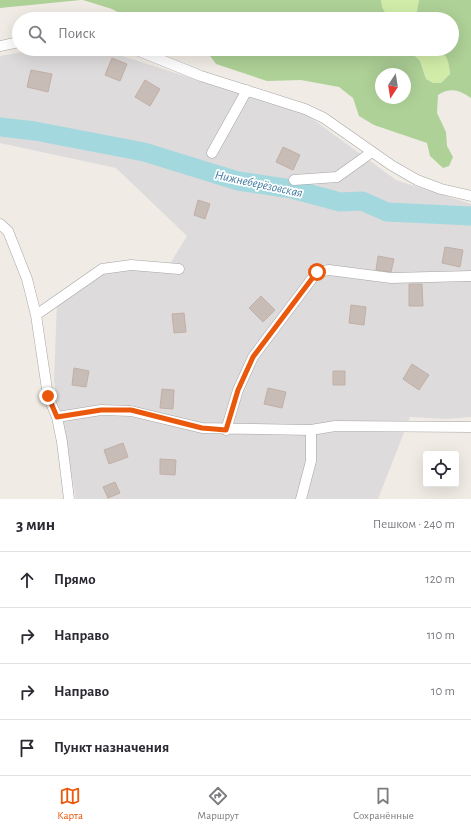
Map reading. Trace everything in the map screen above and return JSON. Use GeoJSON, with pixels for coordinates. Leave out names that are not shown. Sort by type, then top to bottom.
{"type":"FeatureCollection","features":[{"type":"Feature","properties":{"kind":"street"},"geometry":{"type":"LineString","coordinates":[[0,46],[12,43]]}},
{"type":"Feature","properties":{"kind":"street"},"geometry":{"type":"LineString","coordinates":[[151,56],[201,76],[305,109],[324,118],[372,152],[417,180],[441,189],[471,196]]}},
{"type":"Feature","properties":{"kind":"street"},"geometry":{"type":"LineString","coordinates":[[212,152],[246,90]]}},
{"type":"Feature","properties":{"kind":"street"},"geometry":{"type":"LineString","coordinates":[[294,180],[337,177],[372,152]]}},
{"type":"Feature","properties":{"kind":"street"},"geometry":{"type":"LineString","coordinates":[[0,224],[8,231],[24,272],[36,316],[48,396],[57,417],[62,442],[69,499]]}},
{"type":"Feature","properties":{"kind":"street"},"geometry":{"type":"LineString","coordinates":[[36,316],[102,269],[131,265],[179,269]]}},
{"type":"Feature","properties":{"kind":"street"},"geometry":{"type":"LineString","coordinates":[[226,430],[238,390],[253,357],[317,272],[329,270],[391,278],[471,276]]}},
{"type":"Feature","properties":{"kind":"street"},"geometry":{"type":"LineString","coordinates":[[57,417],[101,410],[131,410],[202,428],[226,430],[311,430],[335,426],[471,427]]}},
{"type":"Feature","properties":{"kind":"street"},"geometry":{"type":"LineString","coordinates":[[301,499],[311,461],[311,430]]}},
{"type":"Feature","properties":{"kind":"shaded area"},"geometry":{"type":"Polygon","coordinates":[[[12,54],[12,56],[122,56],[307,115],[396,180],[471,204],[471,417],[446,419],[410,417],[378,499],[76,499],[54,381],[57,301],[107,262],[168,267],[187,236],[116,168],[0,143],[0,56],[12,54]]]}},
{"type":"Feature","properties":{"kind":"green space"},"geometry":{"type":"Polygon","coordinates":[[[0,0],[81,0],[0,8],[0,0]]]}},
{"type":"Feature","properties":{"kind":"green space"},"geometry":{"type":"Polygon","coordinates":[[[83,0],[381,0],[382,7],[385,12],[117,12],[83,0]]]}},
{"type":"Feature","properties":{"kind":"green space"},"geometry":{"type":"Polygon","coordinates":[[[381,0],[419,0],[417,12],[385,12],[382,7],[381,0]]]}},
{"type":"Feature","properties":{"kind":"green space"},"geometry":{"type":"Polygon","coordinates":[[[419,0],[471,0],[471,98],[455,90],[447,91],[438,95],[437,113],[446,132],[447,146],[453,157],[449,166],[443,168],[430,156],[427,143],[374,125],[359,116],[353,98],[339,87],[301,80],[267,81],[216,64],[210,56],[415,56],[420,61],[426,79],[433,83],[441,83],[450,74],[446,56],[459,56],[459,12],[417,12],[419,0]]]}},
{"type":"Feature","properties":{"kind":"green space"},"geometry":{"type":"Polygon","coordinates":[[[415,56],[446,56],[448,59],[450,74],[441,83],[433,83],[426,79],[420,61],[415,56]]]}},
{"type":"Feature","properties":{"kind":"building"},"geometry":{"type":"Polygon","coordinates":[[[112,58],[127,64],[120,81],[105,75],[112,58]]]}},
{"type":"Feature","properties":{"kind":"building"},"geometry":{"type":"Polygon","coordinates":[[[31,70],[52,74],[48,92],[27,87],[31,70]]]}},
{"type":"Feature","properties":{"kind":"building"},"geometry":{"type":"Polygon","coordinates":[[[145,80],[160,89],[150,106],[135,97],[145,80]]]}},
{"type":"Feature","properties":{"kind":"building"},"geometry":{"type":"Polygon","coordinates":[[[283,147],[300,155],[293,170],[276,162],[283,147]]]}},
{"type":"Feature","properties":{"kind":"building"},"geometry":{"type":"Polygon","coordinates":[[[198,200],[210,204],[205,219],[194,215],[198,200]]]}},
{"type":"Feature","properties":{"kind":"building"},"geometry":{"type":"Polygon","coordinates":[[[445,247],[463,250],[460,267],[442,263],[445,247]]]}},
{"type":"Feature","properties":{"kind":"building"},"geometry":{"type":"Polygon","coordinates":[[[378,256],[394,259],[391,272],[376,270],[378,256]]]}},
{"type":"Feature","properties":{"kind":"building"},"geometry":{"type":"Polygon","coordinates":[[[409,284],[422,284],[423,306],[409,306],[409,284]]]}},
{"type":"Feature","properties":{"kind":"building"},"geometry":{"type":"Polygon","coordinates":[[[261,296],[275,310],[263,322],[249,308],[261,296]]]}},
{"type":"Feature","properties":{"kind":"building"},"geometry":{"type":"Polygon","coordinates":[[[351,305],[366,307],[364,325],[349,323],[351,305]]]}},
{"type":"Feature","properties":{"kind":"building"},"geometry":{"type":"Polygon","coordinates":[[[184,313],[186,332],[174,333],[172,314],[184,313]]]}},
{"type":"Feature","properties":{"kind":"building"},"geometry":{"type":"Polygon","coordinates":[[[412,364],[429,375],[419,390],[403,379],[412,364]]]}},
{"type":"Feature","properties":{"kind":"building"},"geometry":{"type":"Polygon","coordinates":[[[74,368],[89,371],[86,387],[72,385],[74,368]]]}},
{"type":"Feature","properties":{"kind":"building"},"geometry":{"type":"Polygon","coordinates":[[[333,371],[345,371],[345,385],[333,385],[333,371]]]}},
{"type":"Feature","properties":{"kind":"building"},"geometry":{"type":"Polygon","coordinates":[[[268,388],[286,392],[282,408],[264,404],[268,388]]]}},
{"type":"Feature","properties":{"kind":"building"},"geometry":{"type":"Polygon","coordinates":[[[162,389],[174,390],[173,409],[160,408],[162,389]]]}},
{"type":"Feature","properties":{"kind":"building"},"geometry":{"type":"Polygon","coordinates":[[[123,443],[128,457],[109,464],[104,450],[123,443]]]}},
{"type":"Feature","properties":{"kind":"building"},"geometry":{"type":"Polygon","coordinates":[[[160,459],[176,460],[175,475],[160,474],[160,459]]]}},
{"type":"Feature","properties":{"kind":"building"},"geometry":{"type":"Polygon","coordinates":[[[115,482],[120,493],[108,498],[103,487],[115,482]]]}},
{"type":"Feature","properties":{"kind":"waterway","name":"Нижнеберёзовская"},"geometry":{"type":"LineString","coordinates":[[0,127],[35,131],[144,152],[238,181],[292,189],[340,202],[362,201],[387,212],[471,216]]}},
{"type":"Feature","properties":{"kind":"route"},"geometry":{"type":"LineString","coordinates":[[48,396],[57,417],[101,410],[131,410],[202,428],[226,430],[238,390],[253,357],[317,272]]}}]}
